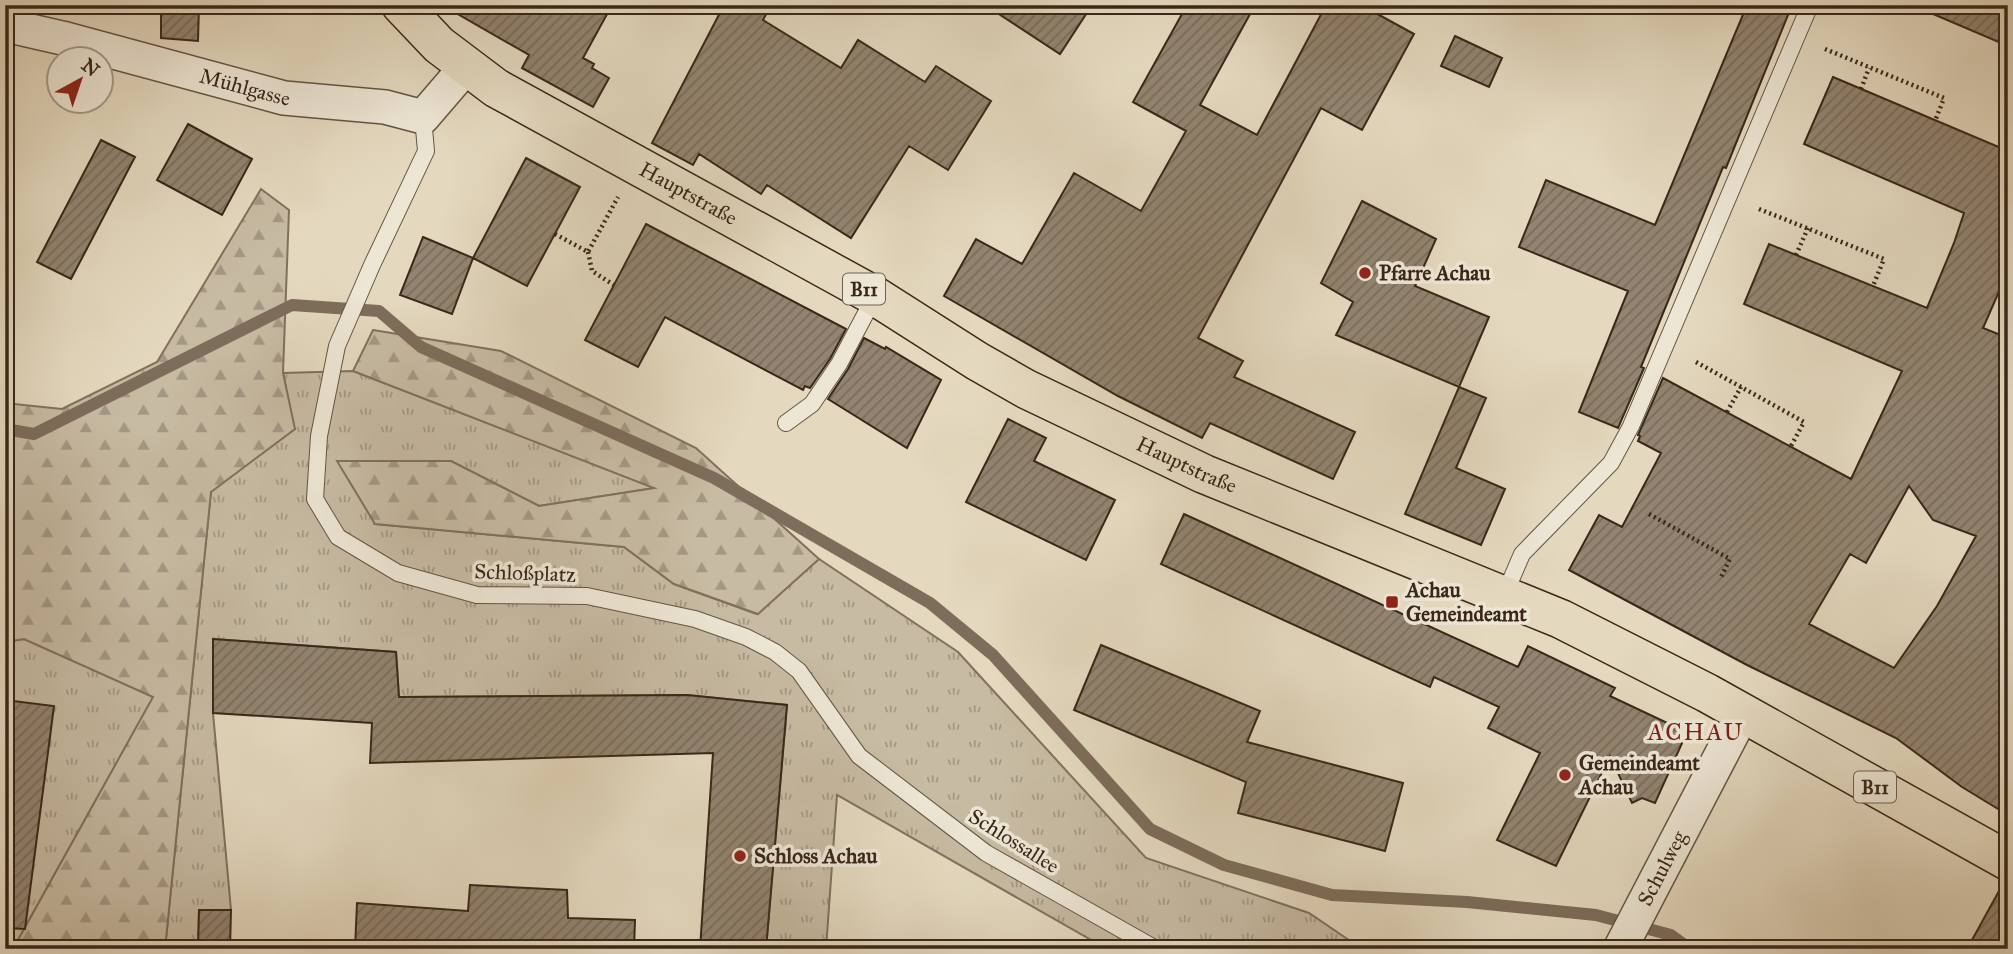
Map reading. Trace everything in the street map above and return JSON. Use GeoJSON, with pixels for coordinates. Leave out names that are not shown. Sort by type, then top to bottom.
{"type":"FeatureCollection","features":[{"type":"Feature","properties":{"kind":"main road","name":"Hauptstraße"},"geometry":{"type":"LineString","coordinates":[[401,5],[439,45],[466,67],[526,105],[876,296],[1026,389],[1169,457],[1561,619],[1743,713],[2008,861]]}},
{"type":"Feature","properties":{"kind":"street","name":"Mühlgasse"},"geometry":{"type":"LineString","coordinates":[[5,25],[284,98],[385,107],[423,117]]}},
{"type":"Feature","properties":{"kind":"street"},"geometry":{"type":"LineString","coordinates":[[423,117],[466,67]]}},
{"type":"Feature","properties":{"kind":"street","name":"Schulweg"},"geometry":{"type":"LineString","coordinates":[[1620,949],[1743,713]]}},
{"type":"Feature","properties":{"kind":"lane"},"geometry":{"type":"LineString","coordinates":[[1504,596],[1522,554],[1611,463],[1631,426],[1810,5]]}},
{"type":"Feature","properties":{"kind":"lane","name":"Schloßplatz"},"geometry":{"type":"LineString","coordinates":[[423,117],[426,151],[337,346],[319,436],[315,499],[338,537],[398,573],[477,596],[587,596],[695,619],[746,636],[775,652],[799,671],[859,756]]}},
{"type":"Feature","properties":{"kind":"lane"},"geometry":{"type":"LineString","coordinates":[[786,424],[812,404],[839,363],[876,296]]}},
{"type":"Feature","properties":{"kind":"lane","name":"Schlossallee"},"geometry":{"type":"LineString","coordinates":[[859,756],[986,853],[1156,949]]}},
{"type":"Feature","properties":{"kind":"path"},"geometry":{"type":"LineString","coordinates":[[1825,49],[1944,98],[1935,121]]}},
{"type":"Feature","properties":{"kind":"path"},"geometry":{"type":"LineString","coordinates":[[1861,89],[1869,68]]}},
{"type":"Feature","properties":{"kind":"path"},"geometry":{"type":"LineString","coordinates":[[614,285],[592,271],[588,251],[636,166]]}},
{"type":"Feature","properties":{"kind":"path"},"geometry":{"type":"LineString","coordinates":[[1759,209],[1884,259],[1873,286]]}},
{"type":"Feature","properties":{"kind":"path"},"geometry":{"type":"LineString","coordinates":[[1797,255],[1808,228]]}},
{"type":"Feature","properties":{"kind":"path"},"geometry":{"type":"LineString","coordinates":[[555,234],[588,251]]}},
{"type":"Feature","properties":{"kind":"path"},"geometry":{"type":"LineString","coordinates":[[1696,362],[1804,422],[1791,446]]}},
{"type":"Feature","properties":{"kind":"path"},"geometry":{"type":"LineString","coordinates":[[1727,412],[1741,387]]}},
{"type":"Feature","properties":{"kind":"path"},"geometry":{"type":"LineString","coordinates":[[1649,514],[1730,559],[1720,579]]}},
{"type":"Feature","properties":{"kind":"green space"},"geometry":{"type":"Polygon","coordinates":[[[261,189],[289,210],[283,373],[295,429],[211,492],[165,949],[13,949],[153,697],[24,639],[5,642],[5,403],[62,409],[157,362],[261,189]]]}},
{"type":"Feature","properties":{"kind":"green space"},"geometry":{"type":"Polygon","coordinates":[[[373,330],[501,351],[696,448],[819,559],[758,614],[674,584],[624,547],[375,524],[337,461],[451,461],[539,506],[654,488],[353,371],[373,330]]]}},
{"type":"Feature","properties":{"kind":"green space"},"geometry":{"type":"Polygon","coordinates":[[[353,371],[655,488],[539,506],[451,461],[375,524],[624,547],[674,584],[757,614],[819,559],[958,652],[1146,858],[1309,913],[1362,949],[1107,949],[837,795],[826,949],[766,949],[787,705],[687,695],[399,697],[396,652],[214,639],[213,713],[231,910],[199,910],[198,949],[165,949],[211,491],[294,429],[283,373],[353,371]]]}},
{"type":"Feature","properties":{"kind":"green space"},"geometry":{"type":"Polygon","coordinates":[[[24,639],[154,696],[13,949],[5,949],[5,642],[24,639]]]}},
{"type":"Feature","properties":{"kind":"building"},"geometry":{"type":"Polygon","coordinates":[[[161,5],[199,5],[198,41],[161,38],[161,5]]]}},
{"type":"Feature","properties":{"kind":"building"},"geometry":{"type":"Polygon","coordinates":[[[442,5],[612,5],[583,58],[594,64],[592,68],[609,78],[593,107],[522,68],[529,55],[442,5]]]}},
{"type":"Feature","properties":{"kind":"building"},"geometry":{"type":"Polygon","coordinates":[[[724,5],[771,5],[763,20],[841,68],[858,40],[925,82],[936,66],[991,101],[948,170],[909,146],[851,238],[767,185],[761,194],[699,154],[693,165],[652,143],[724,5]]]}},
{"type":"Feature","properties":{"kind":"building"},"geometry":{"type":"Polygon","coordinates":[[[985,5],[1092,5],[1060,54],[985,5]]]}},
{"type":"Feature","properties":{"kind":"building"},"geometry":{"type":"Polygon","coordinates":[[[1187,5],[1255,5],[1200,105],[1257,135],[1326,5],[1361,5],[1414,34],[1362,130],[1321,108],[1198,338],[1243,361],[1234,377],[1355,432],[1333,479],[1210,423],[1202,438],[1118,396],[944,296],[976,239],[1022,264],[1074,173],[1141,211],[1186,131],[1133,102],[1187,5]]]}},
{"type":"Feature","properties":{"kind":"building"},"geometry":{"type":"Polygon","coordinates":[[[1747,5],[1792,5],[1726,168],[1723,167],[1618,428],[1579,412],[1628,291],[1519,247],[1546,180],[1655,225],[1747,5]]]}},
{"type":"Feature","properties":{"kind":"building"},"geometry":{"type":"Polygon","coordinates":[[[1912,5],[2008,5],[2008,46],[1912,5]]]}},
{"type":"Feature","properties":{"kind":"building"},"geometry":{"type":"Polygon","coordinates":[[[1455,36],[1502,58],[1489,87],[1441,66],[1455,36]]]}},
{"type":"Feature","properties":{"kind":"building"},"geometry":{"type":"Polygon","coordinates":[[[1833,77],[2008,151],[2008,271],[1983,328],[2008,338],[2008,815],[1962,787],[1896,738],[1747,665],[1569,570],[1599,515],[1622,527],[1661,453],[1638,441],[1638,435],[1663,378],[1851,479],[1902,371],[1744,304],[1769,244],[1927,308],[1964,213],[1804,144],[1833,77]],[[1909,486],[1866,563],[1850,554],[1809,624],[1894,668],[1937,606],[1976,536],[1933,520],[1909,486]]]}},
{"type":"Feature","properties":{"kind":"building"},"geometry":{"type":"Polygon","coordinates":[[[188,124],[252,159],[222,215],[157,180],[188,124]]]}},
{"type":"Feature","properties":{"kind":"building"},"geometry":{"type":"Polygon","coordinates":[[[101,140],[135,157],[71,279],[37,262],[101,140]]]}},
{"type":"Feature","properties":{"kind":"building"},"geometry":{"type":"Polygon","coordinates":[[[526,158],[580,187],[527,286],[473,258],[526,158]]]}},
{"type":"Feature","properties":{"kind":"building"},"geometry":{"type":"Polygon","coordinates":[[[1362,201],[1436,239],[1415,286],[1489,317],[1459,387],[1336,335],[1353,302],[1321,283],[1362,201]]]}},
{"type":"Feature","properties":{"kind":"building"},"geometry":{"type":"Polygon","coordinates":[[[646,224],[846,329],[810,388],[805,386],[803,390],[665,317],[638,367],[585,340],[646,224]]]}},
{"type":"Feature","properties":{"kind":"building"},"geometry":{"type":"Polygon","coordinates":[[[423,237],[473,258],[452,314],[400,295],[423,237]]]}},
{"type":"Feature","properties":{"kind":"building"},"geometry":{"type":"Polygon","coordinates":[[[864,338],[885,349],[886,347],[941,380],[907,448],[828,399],[864,338]]]}},
{"type":"Feature","properties":{"kind":"building"},"geometry":{"type":"Polygon","coordinates":[[[1459,387],[1486,398],[1456,468],[1505,489],[1481,545],[1405,514],[1459,387]]]}},
{"type":"Feature","properties":{"kind":"building"},"geometry":{"type":"Polygon","coordinates":[[[1008,419],[1046,438],[1034,461],[1115,500],[1086,560],[966,502],[1008,419]]]}},
{"type":"Feature","properties":{"kind":"building"},"geometry":{"type":"Polygon","coordinates":[[[1184,514],[1518,667],[1528,646],[1615,688],[1610,696],[1678,728],[1683,741],[1655,803],[1642,798],[1632,803],[1610,756],[1556,866],[1497,840],[1540,753],[1488,728],[1499,707],[1434,677],[1430,687],[1161,564],[1184,514]]]}},
{"type":"Feature","properties":{"kind":"building","name":"Schloss Achau"},"geometry":{"type":"Polygon","coordinates":[[[213,639],[396,652],[399,697],[687,695],[787,705],[766,949],[700,949],[713,753],[370,763],[372,723],[213,713],[213,639]]]}},
{"type":"Feature","properties":{"kind":"building"},"geometry":{"type":"Polygon","coordinates":[[[1101,645],[1260,711],[1247,742],[1403,783],[1385,851],[1238,813],[1246,782],[1074,710],[1101,645]]]}},
{"type":"Feature","properties":{"kind":"building"},"geometry":{"type":"Polygon","coordinates":[[[5,700],[54,706],[25,929],[5,928],[5,700]]]}},
{"type":"Feature","properties":{"kind":"building"},"geometry":{"type":"Polygon","coordinates":[[[2004,882],[2008,883],[2008,949],[1967,949],[2004,882]]]}},
{"type":"Feature","properties":{"kind":"building"},"geometry":{"type":"Polygon","coordinates":[[[470,885],[567,890],[568,918],[635,920],[634,949],[355,949],[357,903],[468,911],[470,885]]]}},
{"type":"Feature","properties":{"kind":"building"},"geometry":{"type":"Polygon","coordinates":[[[199,910],[231,910],[230,949],[198,949],[199,910]]]}},
{"type":"Feature","properties":{"kind":"waterway"},"geometry":{"type":"LineString","coordinates":[[5,429],[34,434],[292,305],[379,311],[421,347],[714,478],[930,603],[993,655],[1150,829],[1224,865],[1332,895],[1467,902],[1596,915],[1671,935],[1690,949]]}},
{"type":"Feature","properties":{"kind":"place","name":"Pfarre Achau"},"geometry":{"type":"Point","coordinates":[1365,273]}},
{"type":"Feature","properties":{"kind":"place","name":"Achau Gemeindeamt"},"geometry":{"type":"Point","coordinates":[1392,602]}},
{"type":"Feature","properties":{"kind":"place","name":"Gemeindeamt Achau"},"geometry":{"type":"Point","coordinates":[1565,775]}},
{"type":"Feature","properties":{"kind":"place","name":"Schloss Achau"},"geometry":{"type":"Point","coordinates":[740,856]}},
{"type":"Feature","properties":{"kind":"district","name":"ACHAU"},"geometry":{"type":"Point","coordinates":[1696,732]}}]}
